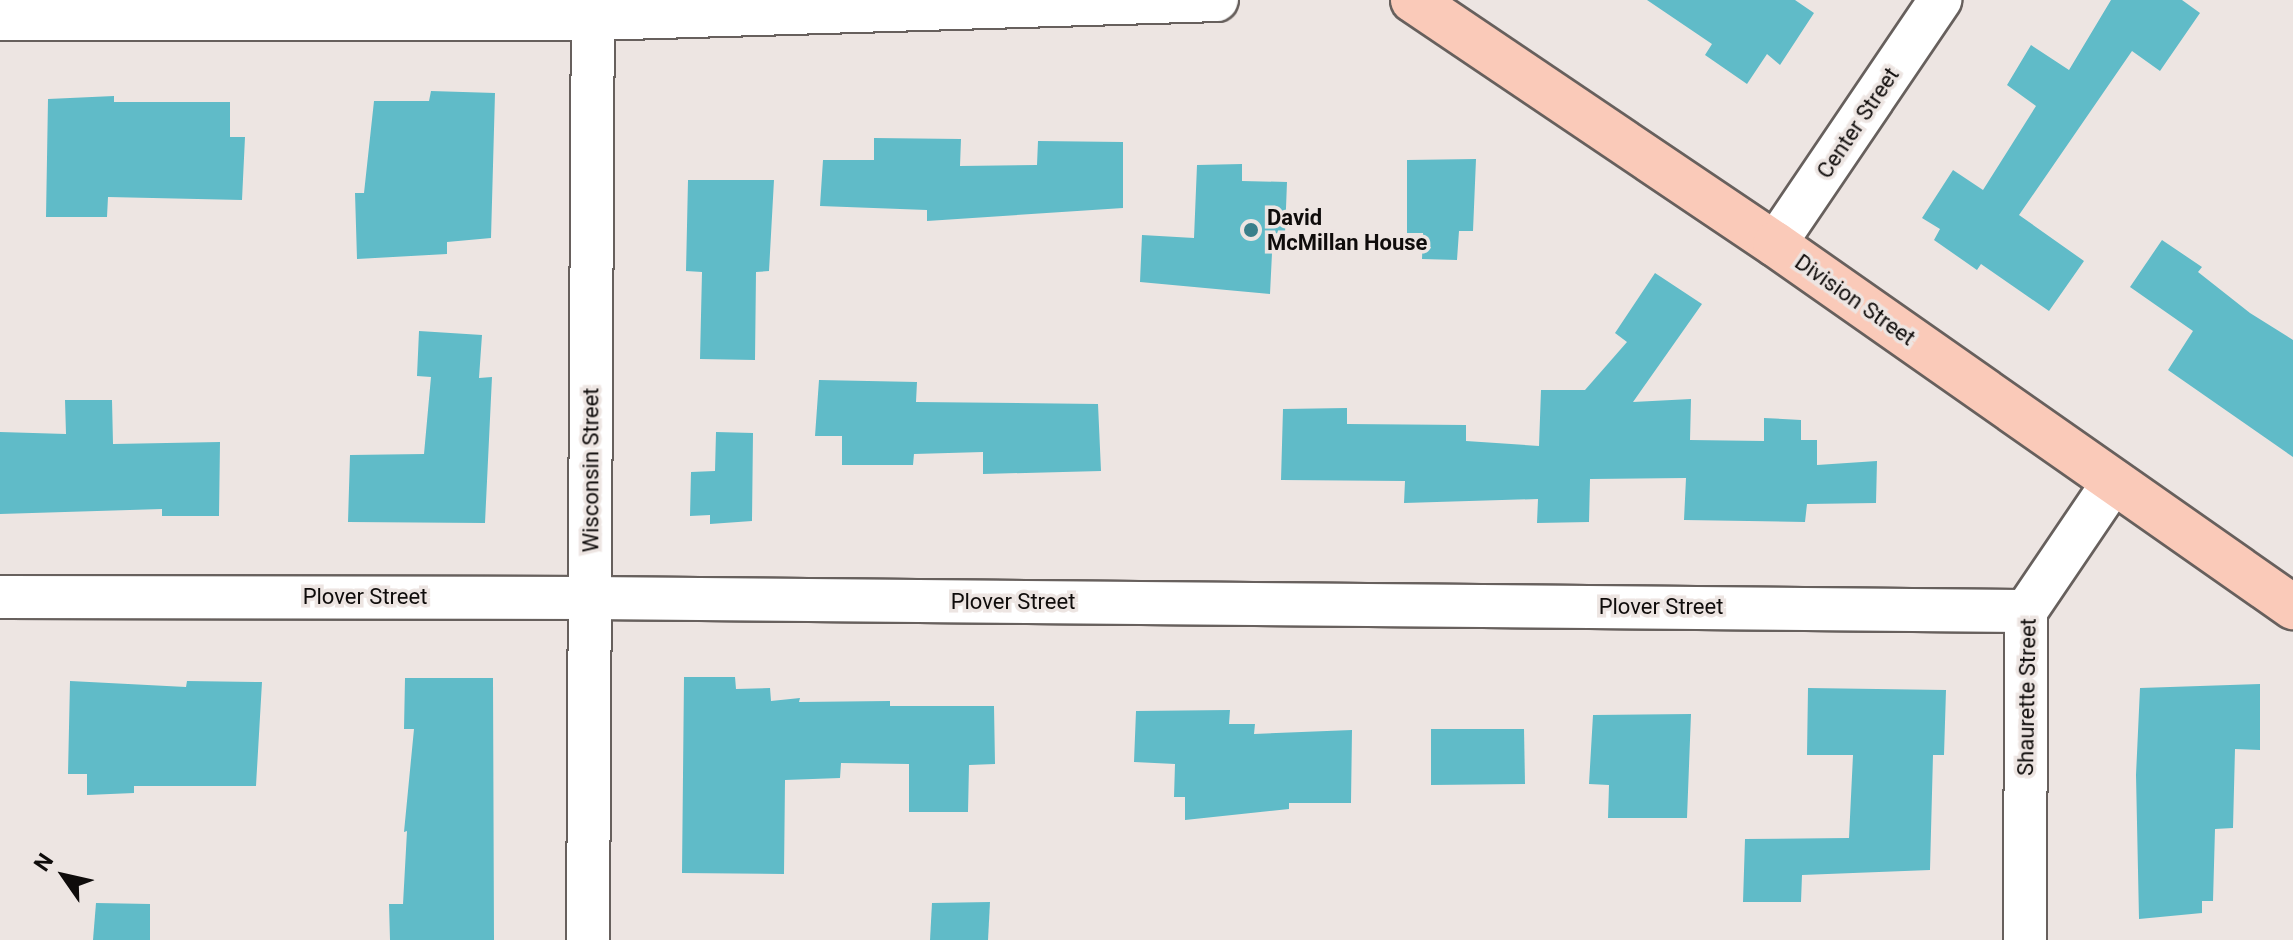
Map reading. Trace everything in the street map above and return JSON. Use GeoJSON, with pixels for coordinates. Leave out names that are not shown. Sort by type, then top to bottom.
{"type":"FeatureCollection","features":[{"type":"Feature","properties":{"kind":"main road","name":"Division Street"},"geometry":{"type":"LineString","coordinates":[[1413,0],[1775,244],[2293,607]]}},
{"type":"Feature","properties":{"kind":"street"},"geometry":{"type":"LineString","coordinates":[[0,19],[1217,0]]}},
{"type":"Feature","properties":{"kind":"street","name":"Center Street"},"geometry":{"type":"LineString","coordinates":[[1775,244],[1940,0]]}},
{"type":"Feature","properties":{"kind":"street","name":"Wisconsin Street"},"geometry":{"type":"LineString","coordinates":[[588,940],[593,9]]}},
{"type":"Feature","properties":{"kind":"street","name":"Shaurette Street"},"geometry":{"type":"LineString","coordinates":[[2025,940],[2026,611],[2114,481]]}},
{"type":"Feature","properties":{"kind":"street","name":"Plover Street"},"geometry":{"type":"LineString","coordinates":[[0,597],[590,598],[2026,611]]}},
{"type":"Feature","properties":{"kind":"building"},"geometry":{"type":"Polygon","coordinates":[[[1647,0],[1795,0],[1814,13],[1780,65],[1767,54],[1747,84],[1705,55],[1712,44],[1647,0]]]}},
{"type":"Feature","properties":{"kind":"building"},"geometry":{"type":"Polygon","coordinates":[[[2111,0],[2182,0],[2200,13],[2160,71],[2132,51],[2019,215],[2084,261],[2049,311],[1981,264],[1977,270],[1934,240],[1940,229],[1922,218],[1953,170],[1983,190],[2036,106],[2007,85],[2031,45],[2069,70],[2111,0]]]}},
{"type":"Feature","properties":{"kind":"building"},"geometry":{"type":"Polygon","coordinates":[[[431,91],[495,93],[491,238],[447,242],[447,254],[357,259],[355,193],[364,193],[374,101],[429,101],[431,91]]]}},
{"type":"Feature","properties":{"kind":"building"},"geometry":{"type":"Polygon","coordinates":[[[114,96],[114,102],[230,102],[230,137],[245,137],[242,200],[108,197],[107,217],[46,217],[48,99],[114,96]]]}},
{"type":"Feature","properties":{"kind":"building"},"geometry":{"type":"Polygon","coordinates":[[[874,138],[961,139],[960,166],[1037,165],[1038,141],[1123,142],[1123,208],[927,221],[927,210],[820,206],[823,160],[874,160],[874,138]]]}},
{"type":"Feature","properties":{"kind":"building"},"geometry":{"type":"Polygon","coordinates":[[[1476,159],[1473,231],[1459,231],[1457,260],[1422,259],[1423,233],[1407,233],[1407,160],[1476,159]]]}},
{"type":"Feature","properties":{"kind":"building","name":"David McMillan House"},"geometry":{"type":"Polygon","coordinates":[[[1242,164],[1242,181],[1287,182],[1285,234],[1273,233],[1270,294],[1140,282],[1142,235],[1194,238],[1197,165],[1242,164]]]}},
{"type":"Feature","properties":{"kind":"building"},"geometry":{"type":"Polygon","coordinates":[[[688,180],[774,180],[769,271],[756,272],[755,360],[700,359],[702,272],[686,271],[688,180]]]}},
{"type":"Feature","properties":{"kind":"building"},"geometry":{"type":"Polygon","coordinates":[[[2162,240],[2202,267],[2198,272],[2250,313],[2293,340],[2293,457],[2168,370],[2193,331],[2130,287],[2162,240]]]}},
{"type":"Feature","properties":{"kind":"building"},"geometry":{"type":"Polygon","coordinates":[[[1655,273],[1702,304],[1633,402],[1691,399],[1690,440],[1764,441],[1764,418],[1801,420],[1801,440],[1817,440],[1817,465],[1877,461],[1876,503],[1807,504],[1805,522],[1684,520],[1686,478],[1590,479],[1589,522],[1537,523],[1538,499],[1404,503],[1405,481],[1281,480],[1283,409],[1347,408],[1347,424],[1466,425],[1466,441],[1539,446],[1541,390],[1585,390],[1627,342],[1615,333],[1655,273]]]}},
{"type":"Feature","properties":{"kind":"building"},"geometry":{"type":"Polygon","coordinates":[[[419,331],[482,335],[479,378],[492,377],[485,523],[348,522],[350,455],[424,454],[431,377],[417,376],[419,331]]]}},
{"type":"Feature","properties":{"kind":"building"},"geometry":{"type":"Polygon","coordinates":[[[819,380],[917,382],[916,402],[1098,404],[1101,471],[983,474],[983,452],[914,454],[913,465],[842,465],[842,436],[815,436],[819,380]]]}},
{"type":"Feature","properties":{"kind":"building"},"geometry":{"type":"Polygon","coordinates":[[[65,400],[112,400],[113,444],[220,442],[219,516],[162,516],[162,509],[0,514],[0,432],[66,434],[65,400]]]}},
{"type":"Feature","properties":{"kind":"building"},"geometry":{"type":"Polygon","coordinates":[[[716,432],[753,433],[752,521],[710,524],[710,515],[690,516],[691,472],[715,471],[716,432]]]}},
{"type":"Feature","properties":{"kind":"building"},"geometry":{"type":"Polygon","coordinates":[[[684,677],[735,677],[736,689],[770,688],[771,701],[800,698],[799,702],[890,701],[890,706],[994,706],[995,764],[969,765],[968,812],[909,812],[909,764],[841,763],[840,778],[785,780],[784,874],[682,873],[684,677]]]}},
{"type":"Feature","properties":{"kind":"building"},"geometry":{"type":"Polygon","coordinates":[[[405,678],[493,678],[494,940],[390,940],[389,904],[403,904],[407,831],[404,832],[414,729],[404,729],[405,678]]]}},
{"type":"Feature","properties":{"kind":"building"},"geometry":{"type":"Polygon","coordinates":[[[70,681],[186,687],[187,681],[262,682],[256,786],[134,786],[134,793],[87,795],[87,774],[68,774],[70,681]]]}},
{"type":"Feature","properties":{"kind":"building"},"geometry":{"type":"Polygon","coordinates":[[[2260,684],[2260,750],[2235,749],[2233,828],[2215,829],[2213,901],[2202,901],[2202,913],[2139,919],[2136,775],[2140,688],[2260,684]]]}},
{"type":"Feature","properties":{"kind":"building"},"geometry":{"type":"Polygon","coordinates":[[[1808,688],[1946,690],[1944,755],[1933,755],[1930,870],[1802,875],[1801,902],[1743,902],[1745,839],[1849,838],[1853,755],[1807,755],[1808,688]]]}},
{"type":"Feature","properties":{"kind":"building"},"geometry":{"type":"Polygon","coordinates":[[[1230,710],[1229,724],[1255,724],[1254,734],[1352,730],[1351,803],[1289,803],[1289,809],[1185,820],[1185,797],[1174,797],[1175,764],[1134,762],[1136,711],[1230,710]]]}},
{"type":"Feature","properties":{"kind":"building"},"geometry":{"type":"Polygon","coordinates":[[[1691,714],[1687,818],[1608,818],[1609,785],[1589,784],[1593,715],[1691,714]]]}},
{"type":"Feature","properties":{"kind":"building"},"geometry":{"type":"Polygon","coordinates":[[[1431,729],[1524,729],[1525,784],[1431,785],[1431,729]]]}},
{"type":"Feature","properties":{"kind":"building"},"geometry":{"type":"Polygon","coordinates":[[[990,902],[988,940],[930,940],[932,903],[990,902]]]}},
{"type":"Feature","properties":{"kind":"building"},"geometry":{"type":"Polygon","coordinates":[[[96,903],[150,904],[150,940],[93,940],[96,903]]]}},
{"type":"Feature","properties":{"kind":"place","name":"David McMillan House"},"geometry":{"type":"Point","coordinates":[1251,230]}}]}
